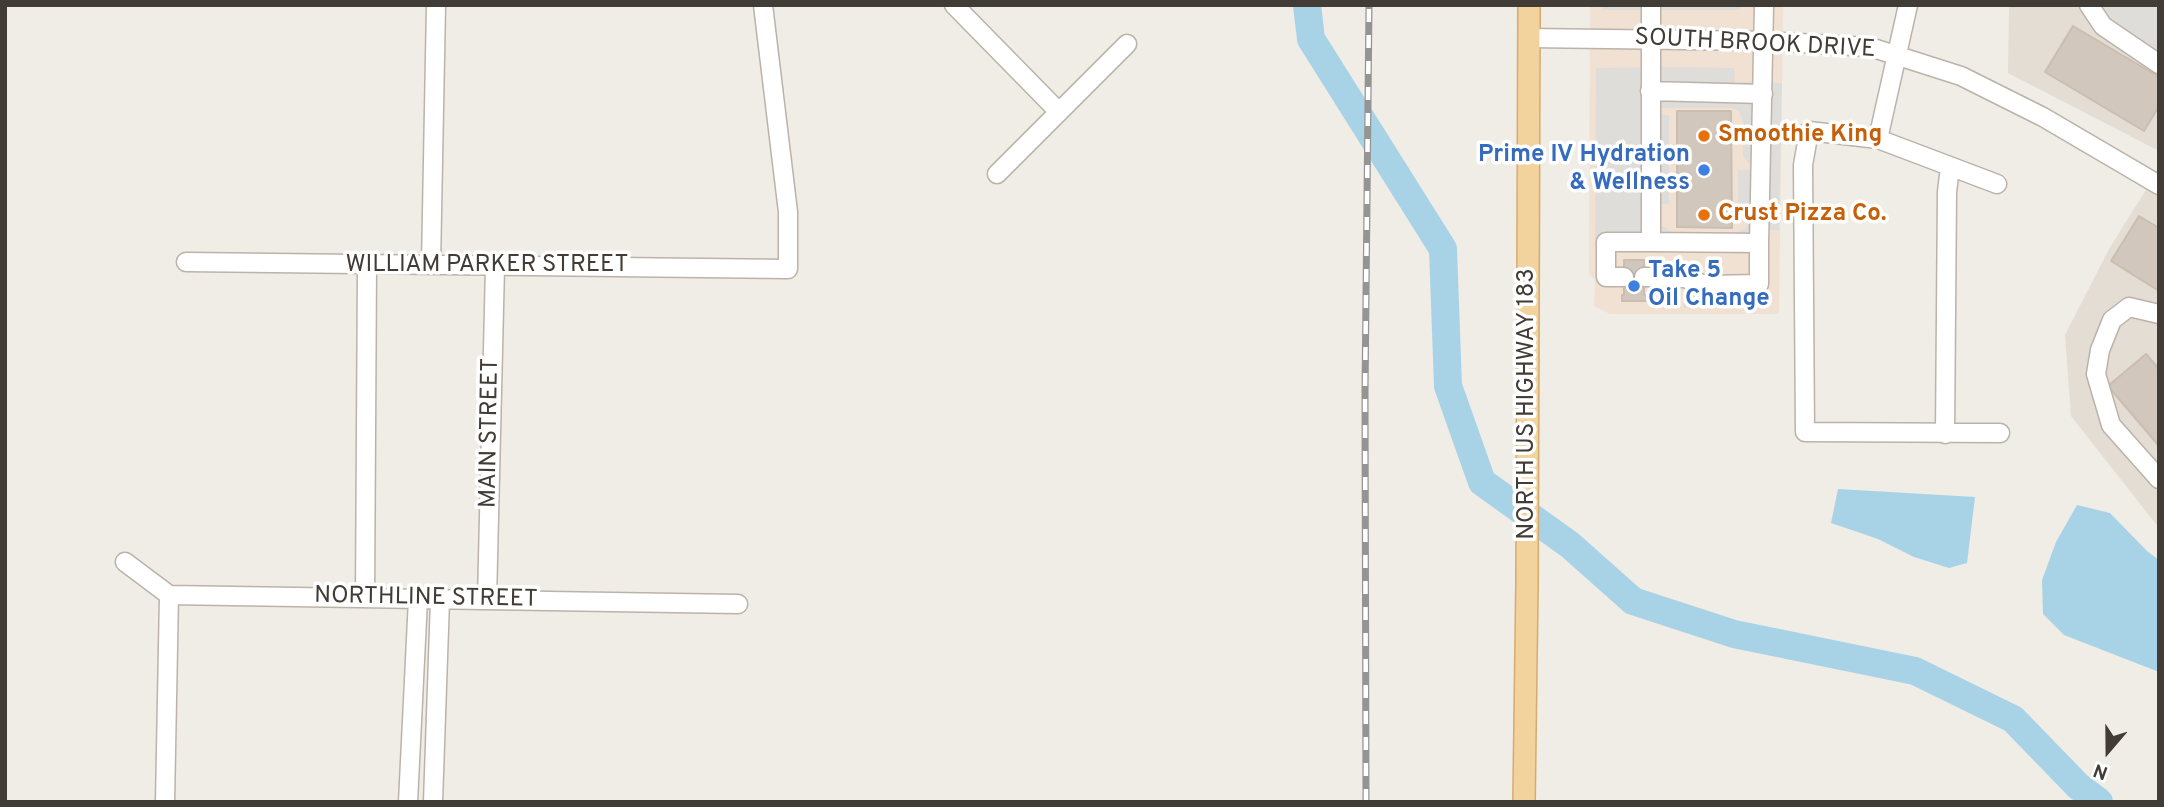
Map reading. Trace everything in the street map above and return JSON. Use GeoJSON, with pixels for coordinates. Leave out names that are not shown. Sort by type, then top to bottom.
{"type":"FeatureCollection","features":[{"type":"Feature","properties":{"kind":"main road","name":"NORTH US HIGHWAY 183"},"geometry":{"type":"LineString","coordinates":[[1524,802],[1529,5]]}},
{"type":"Feature","properties":{"kind":"street"},"geometry":{"type":"LineString","coordinates":[[431,265],[436,5]]}},
{"type":"Feature","properties":{"kind":"street","name":"WILLIAM PARKER STREET"},"geometry":{"type":"LineString","coordinates":[[186,262],[788,269],[788,212],[763,5]]}},
{"type":"Feature","properties":{"kind":"street"},"geometry":{"type":"LineString","coordinates":[[954,5],[1059,112]]}},
{"type":"Feature","properties":{"kind":"street"},"geometry":{"type":"LineString","coordinates":[[1651,5],[1651,242]]}},
{"type":"Feature","properties":{"kind":"street"},"geometry":{"type":"LineString","coordinates":[[1644,277],[1684,278],[1706,285],[1759,284],[1763,5]]}},
{"type":"Feature","properties":{"kind":"street"},"geometry":{"type":"LineString","coordinates":[[1878,139],[1908,5]]}},
{"type":"Feature","properties":{"kind":"street"},"geometry":{"type":"LineString","coordinates":[[2089,5],[2103,26],[2159,64]]}},
{"type":"Feature","properties":{"kind":"street","name":"SOUTH BROOK DRIVE"},"geometry":{"type":"LineString","coordinates":[[1529,38],[1763,41],[1870,47],[1961,76],[2022,106],[2159,186]]}},
{"type":"Feature","properties":{"kind":"street"},"geometry":{"type":"LineString","coordinates":[[997,174],[1127,44]]}},
{"type":"Feature","properties":{"kind":"street"},"geometry":{"type":"LineString","coordinates":[[1650,91],[1763,94]]}},
{"type":"Feature","properties":{"kind":"street"},"geometry":{"type":"LineString","coordinates":[[1997,184],[1878,139],[1809,131],[1803,165],[1805,432],[2000,433]]}},
{"type":"Feature","properties":{"kind":"street"},"geometry":{"type":"LineString","coordinates":[[1945,434],[1947,192],[1950,167]]}},
{"type":"Feature","properties":{"kind":"street"},"geometry":{"type":"LineString","coordinates":[[1624,277],[1606,277],[1606,242],[1759,243]]}},
{"type":"Feature","properties":{"kind":"street"},"geometry":{"type":"LineString","coordinates":[[365,598],[367,265]]}},
{"type":"Feature","properties":{"kind":"street","name":"MAIN STREET"},"geometry":{"type":"LineString","coordinates":[[487,600],[495,266]]}},
{"type":"Feature","properties":{"kind":"street"},"geometry":{"type":"LineString","coordinates":[[2159,314],[2129,307],[2112,320],[2100,350],[2096,374],[2111,425],[2159,479]]}},
{"type":"Feature","properties":{"kind":"street"},"geometry":{"type":"LineString","coordinates":[[125,562],[169,595],[165,802]]}},
{"type":"Feature","properties":{"kind":"street","name":"NORTHLINE STREET"},"geometry":{"type":"LineString","coordinates":[[169,595],[738,604]]}},
{"type":"Feature","properties":{"kind":"street"},"geometry":{"type":"LineString","coordinates":[[408,802],[418,599]]}},
{"type":"Feature","properties":{"kind":"street"},"geometry":{"type":"LineString","coordinates":[[433,802],[440,600]]}},
{"type":"Feature","properties":{"kind":"shaded area"},"geometry":{"type":"Polygon","coordinates":[[[1590,5],[1783,5],[1779,314],[1610,314],[1594,306],[1595,280],[1589,274],[1590,5]]]}},
{"type":"Feature","properties":{"kind":"shaded area"},"geometry":{"type":"Polygon","coordinates":[[[1603,5],[1740,5],[1740,10],[1603,10],[1603,5]]]}},
{"type":"Feature","properties":{"kind":"shaded area"},"geometry":{"type":"Polygon","coordinates":[[[2009,5],[2159,5],[2159,151],[2008,73],[2009,5]]]}},
{"type":"Feature","properties":{"kind":"shaded area"},"geometry":{"type":"Polygon","coordinates":[[[2100,5],[2159,5],[2159,50],[2122,28],[2100,5]]]}},
{"type":"Feature","properties":{"kind":"shaded area"},"geometry":{"type":"Polygon","coordinates":[[[1596,68],[1734,68],[1735,82],[1782,83],[1779,230],[1769,230],[1768,250],[1595,248],[1596,68]],[[1656,108],[1656,115],[1669,115],[1669,204],[1656,204],[1658,221],[1672,232],[1737,232],[1746,228],[1751,216],[1738,215],[1738,170],[1751,170],[1751,166],[1743,156],[1744,124],[1739,111],[1732,108],[1656,108]]]}},
{"type":"Feature","properties":{"kind":"shaded area"},"geometry":{"type":"Polygon","coordinates":[[[2159,169],[2159,528],[2071,416],[2065,335],[2109,249],[2159,169]]]}},
{"type":"Feature","properties":{"kind":"shaded area"},"geometry":{"type":"Polygon","coordinates":[[[1684,275],[1742,275],[1743,308],[1684,308],[1684,275]]]}},
{"type":"Feature","properties":{"kind":"water"},"geometry":{"type":"Polygon","coordinates":[[[1838,489],[1975,497],[1967,563],[1949,568],[1914,557],[1878,539],[1831,523],[1838,489]]]}},
{"type":"Feature","properties":{"kind":"water"},"geometry":{"type":"Polygon","coordinates":[[[2077,505],[2110,513],[2159,560],[2159,672],[2064,635],[2043,614],[2042,580],[2056,542],[2077,505]]]}},
{"type":"Feature","properties":{"kind":"building"},"geometry":{"type":"Polygon","coordinates":[[[2073,26],[2159,77],[2159,106],[2144,131],[2045,72],[2073,26]]]}},
{"type":"Feature","properties":{"kind":"building"},"geometry":{"type":"Polygon","coordinates":[[[1677,111],[1731,111],[1732,228],[1677,227],[1677,111]]]}},
{"type":"Feature","properties":{"kind":"building"},"geometry":{"type":"Polygon","coordinates":[[[2139,216],[2159,228],[2159,291],[2111,261],[2139,216]]]}},
{"type":"Feature","properties":{"kind":"building","name":"Take 5 Oil Change"},"geometry":{"type":"Polygon","coordinates":[[[1624,260],[1644,260],[1644,295],[1647,295],[1647,301],[1622,301],[1624,260]]]}},
{"type":"Feature","properties":{"kind":"building"},"geometry":{"type":"Polygon","coordinates":[[[2146,354],[2159,369],[2159,446],[2108,386],[2146,354]]]}},
{"type":"Feature","properties":{"kind":"waterway"},"geometry":{"type":"LineString","coordinates":[[1307,5],[1311,39],[1443,249],[1448,386],[1482,482],[1570,545],[1633,601],[1734,634],[1915,671],[2013,719],[2078,786],[2099,802]]}},
{"type":"Feature","properties":{"kind":"railway"},"geometry":{"type":"LineString","coordinates":[[1366,802],[1365,393],[1369,5]]}},
{"type":"Feature","properties":{"kind":"place","name":"Smoothie King"},"geometry":{"type":"Point","coordinates":[1704,136]}},
{"type":"Feature","properties":{"kind":"place","name":"Prime IV Hydration & Wellness"},"geometry":{"type":"Point","coordinates":[1704,170]}},
{"type":"Feature","properties":{"kind":"place","name":"Crust Pizza Co."},"geometry":{"type":"Point","coordinates":[1704,215]}},
{"type":"Feature","properties":{"kind":"place","name":"Take 5 Oil Change"},"geometry":{"type":"Point","coordinates":[1634,286]}}]}
